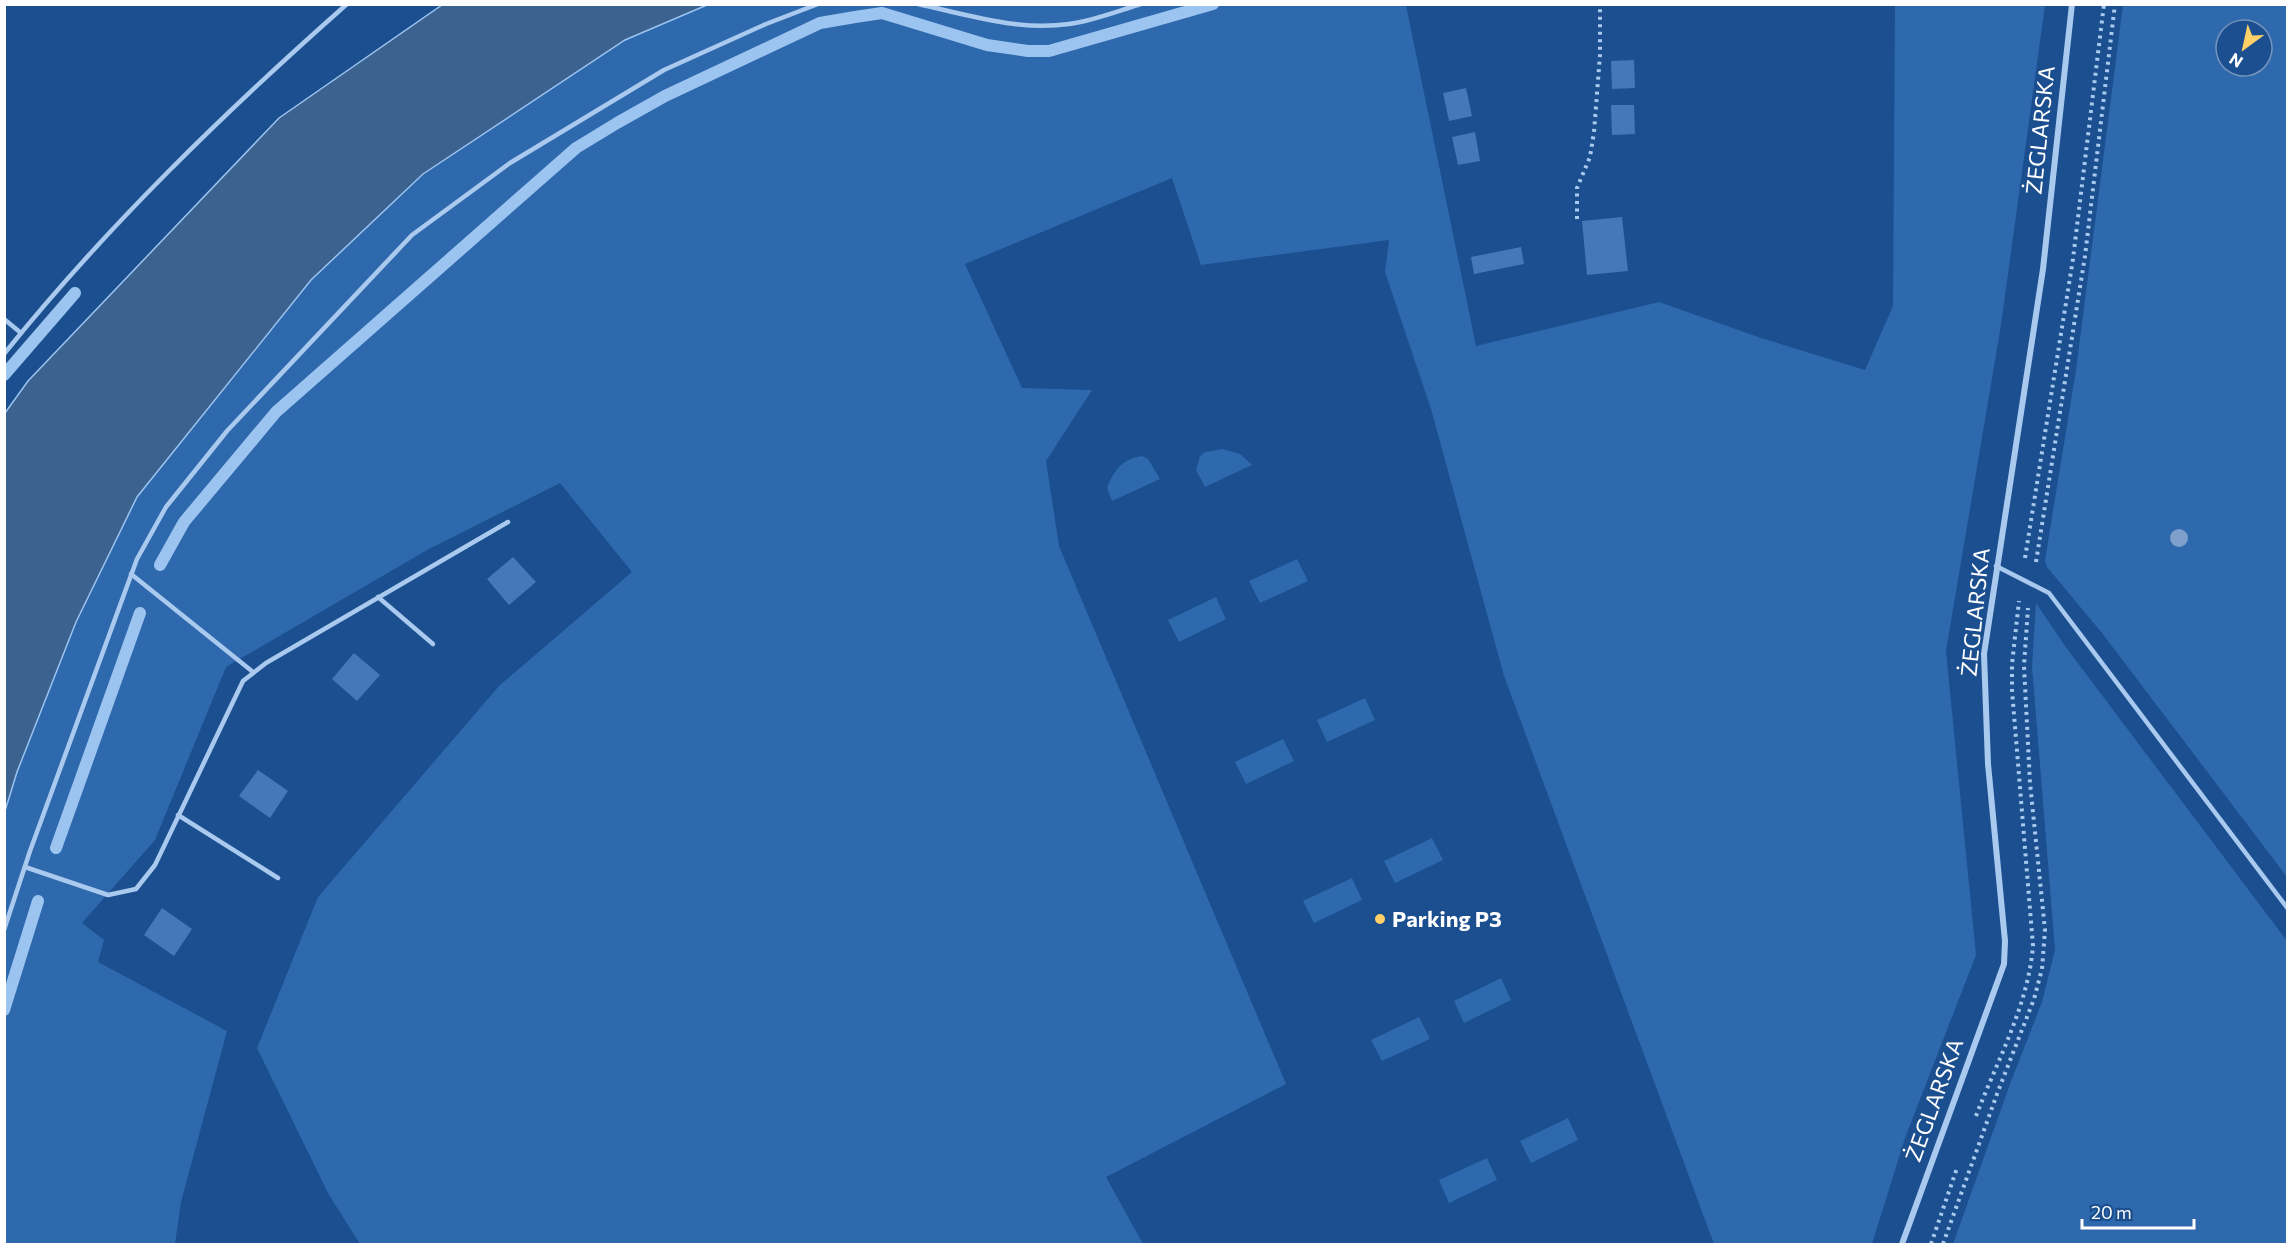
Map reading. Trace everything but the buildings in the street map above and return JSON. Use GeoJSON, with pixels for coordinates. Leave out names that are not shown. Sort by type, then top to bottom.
{"type":"FeatureCollection","features":[{"type":"Feature","properties":{"kind":"street","name":"ŻEGLARSKA"},"geometry":{"type":"LineString","coordinates":[[1902,1245],[2004,964],[2006,941],[1985,725],[1984,654],[2043,269],[2072,4]]}},
{"type":"Feature","properties":{"kind":"lane"},"geometry":{"type":"LineString","coordinates":[[4,354],[54,294],[250,90],[347,4]]}},
{"type":"Feature","properties":{"kind":"lane"},"geometry":{"type":"LineString","coordinates":[[4,930],[137,559],[166,507],[227,431],[412,235],[510,163],[664,70],[766,24],[818,4]]}},
{"type":"Feature","properties":{"kind":"lane"},"geometry":{"type":"LineString","coordinates":[[918,4],[1008,24],[1040,26],[1071,24],[1142,4]]}},
{"type":"Feature","properties":{"kind":"lane"},"geometry":{"type":"LineString","coordinates":[[4,319],[21,333]]}},
{"type":"Feature","properties":{"kind":"lane"},"geometry":{"type":"LineString","coordinates":[[25,867],[108,895],[135,889],[155,865],[243,681],[253,672],[508,522]]}},
{"type":"Feature","properties":{"kind":"lane"},"geometry":{"type":"LineString","coordinates":[[1996,566],[2049,593],[2288,909]]}},
{"type":"Feature","properties":{"kind":"lane"},"geometry":{"type":"LineString","coordinates":[[131,574],[253,672]]}},
{"type":"Feature","properties":{"kind":"lane"},"geometry":{"type":"LineString","coordinates":[[378,597],[433,644]]}},
{"type":"Feature","properties":{"kind":"lane"},"geometry":{"type":"LineString","coordinates":[[178,814],[278,878]]}},
{"type":"Feature","properties":{"kind":"path"},"geometry":{"type":"LineString","coordinates":[[1577,219],[1576,188],[1592,148],[1600,56],[1600,4]]}},
{"type":"Feature","properties":{"kind":"path"},"geometry":{"type":"LineString","coordinates":[[1974,1121],[2021,1004],[2032,964],[2032,924],[2012,673],[2021,578],[2073,259],[2104,4]]}},
{"type":"Feature","properties":{"kind":"path"},"geometry":{"type":"LineString","coordinates":[[1943,1245],[2034,999],[2042,969],[2045,930],[2031,783],[2024,666],[2033,583],[2085,256],[2115,4]]}},
{"type":"Feature","properties":{"kind":"path"},"geometry":{"type":"LineString","coordinates":[[1931,1245],[1959,1161]]}},
{"type":"Feature","properties":{"kind":"shaded area"},"geometry":{"type":"Polygon","coordinates":[[[707,4],[1406,5],[1476,346],[1659,302],[1761,338],[1865,370],[1893,306],[1895,5],[2045,5],[2001,325],[1946,651],[1976,955],[1905,1138],[1872,1244],[1714,1244],[1504,676],[1431,409],[1385,272],[1389,240],[1201,265],[1172,178],[965,264],[1022,388],[1092,390],[1046,461],[1059,546],[1286,1084],[1106,1177],[1143,1244],[360,1244],[329,1195],[257,1048],[318,897],[499,686],[632,572],[560,483],[429,549],[226,667],[155,840],[82,923],[104,940],[98,962],[227,1031],[181,1202],[175,1244],[5,1244],[5,811],[17,772],[76,622],[137,497],[311,280],[423,174],[625,40],[707,4]]]}},
{"type":"Feature","properties":{"kind":"shaded area"},"geometry":{"type":"Polygon","coordinates":[[[442,5],[707,5],[625,40],[423,174],[311,280],[137,497],[76,622],[17,772],[5,811],[5,413],[28,381],[279,118],[442,5]]]}},
{"type":"Feature","properties":{"kind":"shaded area"},"geometry":{"type":"Polygon","coordinates":[[[2123,5],[2287,5],[2287,877],[2102,633],[2047,567],[2045,560],[2076,370],[2123,5]]]}},
{"type":"Feature","properties":{"kind":"shaded area"},"geometry":{"type":"Polygon","coordinates":[[[1223,449],[1240,454],[1252,465],[1205,487],[1196,470],[1200,456],[1205,452],[1223,449]]]}},
{"type":"Feature","properties":{"kind":"shaded area"},"geometry":{"type":"Polygon","coordinates":[[[1142,456],[1148,459],[1160,479],[1112,501],[1107,488],[1116,471],[1129,460],[1142,456]]]}},
{"type":"Feature","properties":{"kind":"shaded area"},"geometry":{"type":"Polygon","coordinates":[[[1297,559],[1308,581],[1260,603],[1249,581],[1297,559]]]}},
{"type":"Feature","properties":{"kind":"shaded area"},"geometry":{"type":"Polygon","coordinates":[[[1216,597],[1226,619],[1179,642],[1168,620],[1216,597]]]}},
{"type":"Feature","properties":{"kind":"shaded area"},"geometry":{"type":"Polygon","coordinates":[[[2036,603],[2065,646],[2287,941],[2287,1244],[1953,1244],[2042,1002],[2055,950],[2032,666],[2036,603]]]}},
{"type":"Feature","properties":{"kind":"shaded area"},"geometry":{"type":"Polygon","coordinates":[[[1365,698],[1375,720],[1327,742],[1317,720],[1365,698]]]}},
{"type":"Feature","properties":{"kind":"shaded area"},"geometry":{"type":"Polygon","coordinates":[[[1283,739],[1294,761],[1246,784],[1235,762],[1283,739]]]}},
{"type":"Feature","properties":{"kind":"shaded area"},"geometry":{"type":"Polygon","coordinates":[[[1432,838],[1443,860],[1395,883],[1384,861],[1432,838]]]}},
{"type":"Feature","properties":{"kind":"shaded area"},"geometry":{"type":"Polygon","coordinates":[[[1352,878],[1362,900],[1314,923],[1303,901],[1352,878]]]}},
{"type":"Feature","properties":{"kind":"shaded area"},"geometry":{"type":"Polygon","coordinates":[[[1501,978],[1511,1000],[1464,1023],[1454,1001],[1501,978]]]}},
{"type":"Feature","properties":{"kind":"shaded area"},"geometry":{"type":"Polygon","coordinates":[[[1419,1017],[1430,1039],[1382,1061],[1371,1040],[1419,1017]]]}},
{"type":"Feature","properties":{"kind":"shaded area"},"geometry":{"type":"Polygon","coordinates":[[[1568,1118],[1578,1140],[1531,1163],[1520,1141],[1568,1118]]]}},
{"type":"Feature","properties":{"kind":"shaded area"},"geometry":{"type":"Polygon","coordinates":[[[1487,1158],[1497,1180],[1449,1203],[1439,1180],[1487,1158]]]}},
{"type":"Feature","properties":{"kind":"waterway"},"geometry":{"type":"LineString","coordinates":[[160,565],[184,522],[276,412],[576,148],[665,96],[820,23],[855,17],[882,13],[987,45],[1028,51],[1049,51],[1213,4]]}},
{"type":"Feature","properties":{"kind":"waterway"},"geometry":{"type":"LineString","coordinates":[[4,375],[75,293]]}},
{"type":"Feature","properties":{"kind":"waterway"},"geometry":{"type":"LineString","coordinates":[[56,848],[140,613]]}},
{"type":"Feature","properties":{"kind":"waterway"},"geometry":{"type":"LineString","coordinates":[[4,1010],[38,901]]}},
{"type":"Feature","properties":{"kind":"place","name":"Parking P3"},"geometry":{"type":"Point","coordinates":[1380,919]}}]}
